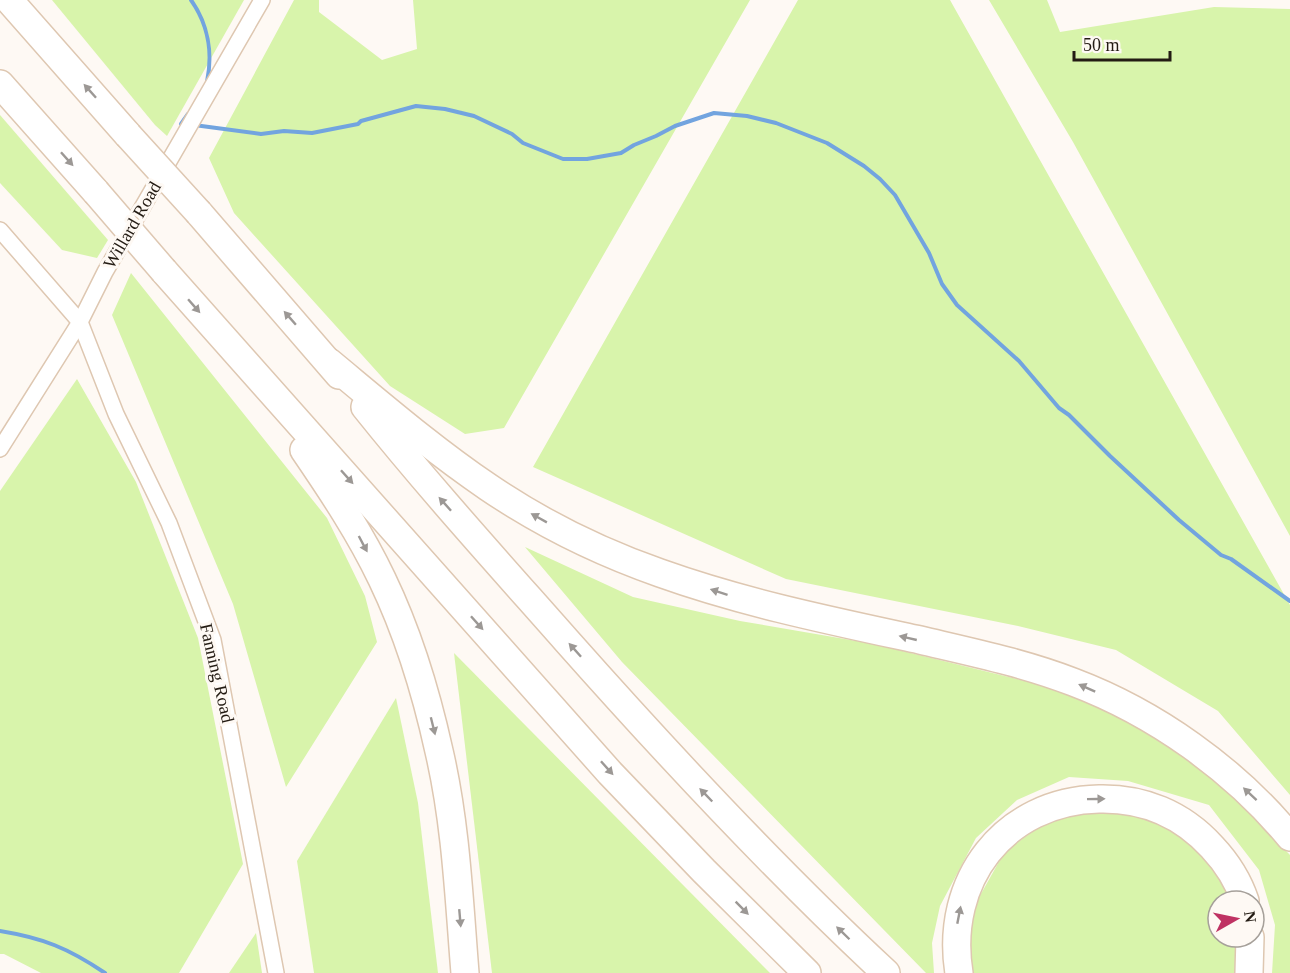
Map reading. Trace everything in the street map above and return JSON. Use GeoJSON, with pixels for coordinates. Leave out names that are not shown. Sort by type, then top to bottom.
{"type":"FeatureCollection","features":[{"type":"Feature","properties":{"kind":"highway"},"geometry":{"type":"LineString","coordinates":[[9,0],[199,213],[329,362],[424,480],[655,740],[748,839],[886,973]]}},
{"type":"Feature","properties":{"kind":"highway"},"geometry":{"type":"LineString","coordinates":[[0,84],[224,340],[610,773],[704,871],[807,973]]}},
{"type":"Feature","properties":{"kind":"highway"},"geometry":{"type":"LineString","coordinates":[[224,340],[292,433],[355,529],[382,580],[405,635],[423,688],[440,753],[452,825],[465,973]]}},
{"type":"Feature","properties":{"kind":"highway"},"geometry":{"type":"LineString","coordinates":[[329,362],[410,430],[490,488],[555,527],[606,552],[660,573],[733,596],[1037,669],[1075,683],[1148,718],[1187,744],[1225,772],[1255,799],[1290,837]]}},
{"type":"Feature","properties":{"kind":"highway"},"geometry":{"type":"LineString","coordinates":[[959,973],[956,941],[958,916],[964,893],[976,868],[1006,833],[1046,808],[1062,803],[1086,799],[1129,800],[1152,805],[1172,814],[1206,839],[1222,858],[1242,889]]}},
{"type":"Feature","properties":{"kind":"highway"},"geometry":{"type":"LineString","coordinates":[[1249,973],[1250,949]]}},
{"type":"Feature","properties":{"kind":"street","name":"Willard Road"},"geometry":{"type":"LineString","coordinates":[[0,449],[80,322],[105,272],[262,0]]}},
{"type":"Feature","properties":{"kind":"street","name":"Fanning Road"},"geometry":{"type":"LineString","coordinates":[[0,230],[80,322],[116,414],[170,522],[213,640],[276,973]]}},
{"type":"Feature","properties":{"kind":"green space"},"geometry":{"type":"Polygon","coordinates":[[[52,0],[244,0],[167,136],[155,125],[52,0]]]}},
{"type":"Feature","properties":{"kind":"green space"},"geometry":{"type":"Polygon","coordinates":[[[294,0],[319,0],[319,12],[382,60],[417,49],[413,0],[750,0],[504,428],[465,434],[390,386],[234,213],[209,158],[294,0]]]}},
{"type":"Feature","properties":{"kind":"green space"},"geometry":{"type":"Polygon","coordinates":[[[798,0],[950,0],[1290,605],[1290,795],[1218,711],[1116,650],[1018,626],[786,579],[533,467],[798,0]]]}},
{"type":"Feature","properties":{"kind":"green space"},"geometry":{"type":"Polygon","coordinates":[[[989,0],[1047,0],[1060,32],[1214,7],[1290,9],[1290,536],[1073,142],[989,0]]]}},
{"type":"Feature","properties":{"kind":"green space"},"geometry":{"type":"Polygon","coordinates":[[[0,115],[108,240],[97,258],[62,250],[0,183],[0,115]]]}},
{"type":"Feature","properties":{"kind":"green space"},"geometry":{"type":"Polygon","coordinates":[[[131,273],[327,518],[365,596],[377,642],[286,787],[233,604],[112,315],[131,273]]]}},
{"type":"Feature","properties":{"kind":"green space"},"geometry":{"type":"Polygon","coordinates":[[[77,379],[136,482],[198,638],[243,864],[179,973],[41,973],[0,954],[0,491],[77,379]]]}},
{"type":"Feature","properties":{"kind":"green space"},"geometry":{"type":"Polygon","coordinates":[[[525,547],[633,597],[740,621],[874,644],[1050,687],[1123,718],[1216,778],[1290,855],[1290,973],[1272,973],[1275,925],[1259,870],[1209,805],[1128,781],[1069,777],[1017,800],[976,838],[940,906],[932,943],[934,973],[926,973],[622,662],[525,547]]]}},
{"type":"Feature","properties":{"kind":"green space"},"geometry":{"type":"Polygon","coordinates":[[[454,653],[770,973],[492,973],[454,653]]]}},
{"type":"Feature","properties":{"kind":"green space"},"geometry":{"type":"Polygon","coordinates":[[[396,698],[418,803],[438,973],[314,973],[297,861],[396,698]]]}},
{"type":"Feature","properties":{"kind":"green space"},"geometry":{"type":"Polygon","coordinates":[[[1107,807],[1154,815],[1191,837],[1223,880],[1226,889],[1206,889],[1206,949],[1237,949],[1236,973],[972,973],[967,954],[973,908],[1005,851],[1049,820],[1107,807]]]}},
{"type":"Feature","properties":{"kind":"green space"},"geometry":{"type":"Polygon","coordinates":[[[256,933],[262,973],[229,973],[256,933]]]}},
{"type":"Feature","properties":{"kind":"waterway"},"geometry":{"type":"LineString","coordinates":[[191,0],[202,19],[208,39],[207,82]]}},
{"type":"Feature","properties":{"kind":"waterway"},"geometry":{"type":"LineString","coordinates":[[194,125],[261,134],[284,131],[312,133],[358,124],[361,121],[416,106],[445,109],[474,116],[512,134],[523,143],[563,159],[587,159],[621,153],[675,126],[714,113],[747,116],[776,123],[827,143],[864,166],[895,195],[929,253],[942,284],[957,305],[1019,361],[1059,408],[1179,520],[1221,555],[1231,559],[1290,601]]}},
{"type":"Feature","properties":{"kind":"waterway"},"geometry":{"type":"LineString","coordinates":[[181,124],[188,114]]}},
{"type":"Feature","properties":{"kind":"waterway"},"geometry":{"type":"LineString","coordinates":[[0,931],[55,945],[105,973]]}}]}
